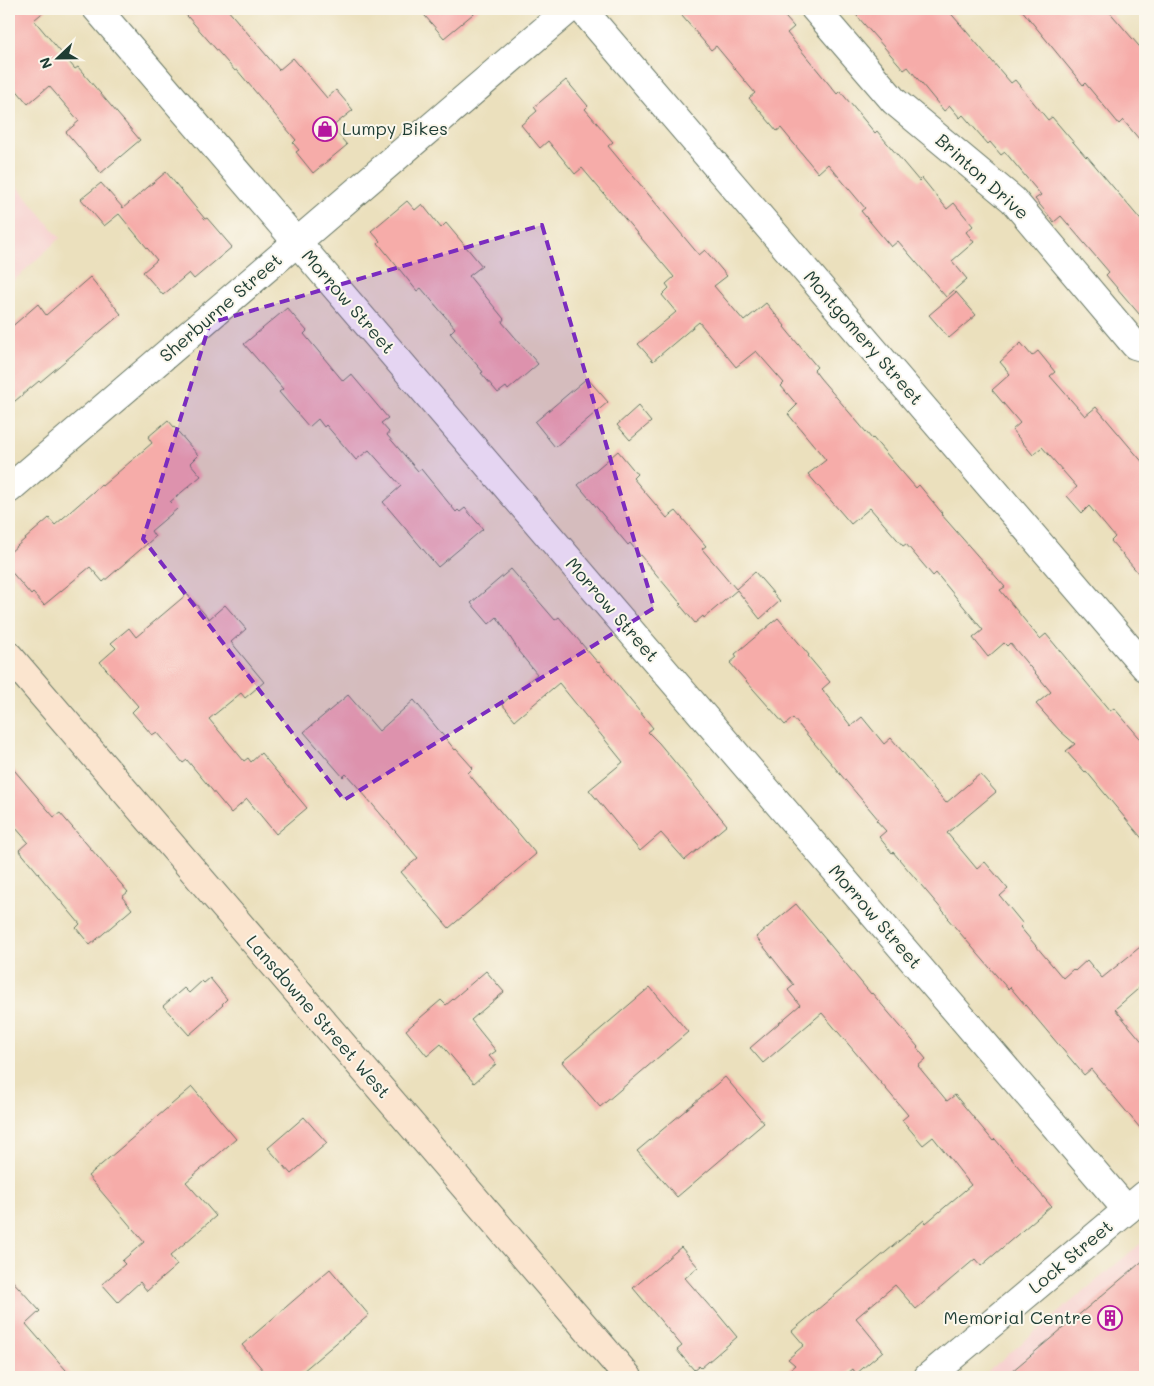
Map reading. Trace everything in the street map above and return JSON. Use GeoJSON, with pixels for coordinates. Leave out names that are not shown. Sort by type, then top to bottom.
{"type":"FeatureCollection","features":[{"type":"Feature","properties":{"kind":"main road","name":"Lansdowne Street West"},"geometry":{"type":"LineString","coordinates":[[9,656],[628,1377]]}},
{"type":"Feature","properties":{"kind":"street","name":"Morrow Street"},"geometry":{"type":"LineString","coordinates":[[97,9],[297,243],[1136,1203]]}},
{"type":"Feature","properties":{"kind":"street","name":"Sherburne Street"},"geometry":{"type":"LineString","coordinates":[[9,489],[569,9]]}},
{"type":"Feature","properties":{"kind":"street","name":"Montgomery Street"},"geometry":{"type":"LineString","coordinates":[[582,9],[1145,667]]}},
{"type":"Feature","properties":{"kind":"street","name":"Brinton Drive"},"geometry":{"type":"LineString","coordinates":[[815,9],[894,101],[1013,200],[1135,344],[1145,348]]}},
{"type":"Feature","properties":{"kind":"street","name":"Lock Street"},"geometry":{"type":"LineString","coordinates":[[928,1377],[1136,1203]]}},
{"type":"Feature","properties":{"kind":"highlighted area"},"geometry":{"type":"Polygon","coordinates":[[[542,225],[654,608],[344,800],[143,539],[210,323],[542,225]]]}},
{"type":"Feature","properties":{"kind":"shaded area"},"geometry":{"type":"Polygon","coordinates":[[[9,176],[60,238],[9,285],[9,176]]]}},
{"type":"Feature","properties":{"kind":"shaded area","name":"Memorial Centre"},"geometry":{"type":"Polygon","coordinates":[[[1145,1240],[1145,1377],[981,1377],[1145,1240]]]}},
{"type":"Feature","properties":{"kind":"building"},"geometry":{"type":"Polygon","coordinates":[[[9,9],[47,9],[34,20],[75,69],[78,67],[140,140],[101,173],[66,132],[79,121],[49,86],[28,104],[9,81],[9,9]]]}},
{"type":"Feature","properties":{"kind":"building"},"geometry":{"type":"Polygon","coordinates":[[[181,9],[227,9],[279,70],[293,58],[327,98],[336,90],[353,110],[332,127],[347,145],[313,173],[296,152],[299,150],[293,143],[296,140],[237,70],[235,71],[181,9]]]}},
{"type":"Feature","properties":{"kind":"building"},"geometry":{"type":"Polygon","coordinates":[[[419,9],[479,9],[444,38],[419,9]]]}},
{"type":"Feature","properties":{"kind":"building"},"geometry":{"type":"Polygon","coordinates":[[[676,9],[778,9],[794,27],[787,33],[837,94],[840,91],[919,181],[922,178],[947,209],[954,203],[973,226],[966,232],[974,242],[952,261],[967,279],[946,297],[898,241],[891,247],[861,211],[865,208],[828,164],[818,173],[781,128],[777,131],[749,98],[755,93],[716,46],[711,50],[676,9]]]}},
{"type":"Feature","properties":{"kind":"building"},"geometry":{"type":"Polygon","coordinates":[[[851,9],[947,9],[1011,83],[1015,80],[1048,120],[1052,117],[1145,225],[1145,321],[1106,275],[1109,272],[1061,216],[1054,222],[1035,199],[1041,195],[1005,152],[1001,155],[990,142],[988,144],[963,115],[960,118],[950,106],[944,111],[908,67],[904,70],[851,9]]]}},
{"type":"Feature","properties":{"kind":"building"},"geometry":{"type":"Polygon","coordinates":[[[1021,9],[1107,9],[1145,53],[1145,146],[1123,120],[1119,124],[1085,83],[1083,85],[1021,9]]]}},
{"type":"Feature","properties":{"kind":"building"},"geometry":{"type":"Polygon","coordinates":[[[566,80],[588,106],[585,109],[613,142],[608,146],[699,255],[705,250],[727,276],[714,286],[744,321],[766,303],[817,367],[814,370],[820,378],[916,488],[919,485],[941,514],[1005,587],[1000,590],[1040,639],[1046,634],[1110,711],[1114,708],[1145,744],[1145,842],[1086,771],[1066,751],[1075,744],[1060,731],[1036,704],[1051,692],[1010,643],[1007,646],[1004,643],[988,657],[973,638],[983,630],[936,573],[933,576],[906,544],[903,546],[870,508],[851,524],[808,474],[826,460],[788,414],[797,405],[781,386],[784,383],[756,351],[736,367],[699,322],[653,361],[638,344],[676,312],[662,295],[669,288],[666,284],[674,277],[582,168],[575,174],[548,141],[540,148],[521,125],[537,111],[534,107],[566,80]]]}},
{"type":"Feature","properties":{"kind":"building"},"geometry":{"type":"Polygon","coordinates":[[[166,172],[205,219],[207,218],[232,247],[194,279],[189,273],[163,295],[143,272],[157,260],[119,214],[104,226],[81,199],[101,183],[123,208],[166,172]]]}},
{"type":"Feature","properties":{"kind":"building"},"geometry":{"type":"Polygon","coordinates":[[[407,201],[415,210],[422,204],[441,228],[446,223],[482,266],[469,276],[504,319],[502,322],[538,364],[508,390],[506,387],[498,393],[450,333],[455,328],[421,288],[417,291],[378,243],[380,241],[371,231],[407,201]]]}},
{"type":"Feature","properties":{"kind":"building"},"geometry":{"type":"Polygon","coordinates":[[[90,277],[121,314],[9,406],[9,329],[38,304],[46,315],[90,277]]]}},
{"type":"Feature","properties":{"kind":"building"},"geometry":{"type":"Polygon","coordinates":[[[956,292],[976,315],[949,338],[929,315],[956,292]]]}},
{"type":"Feature","properties":{"kind":"building"},"geometry":{"type":"Polygon","coordinates":[[[287,308],[307,331],[304,334],[343,381],[351,374],[388,418],[381,423],[389,432],[387,435],[418,471],[421,469],[456,512],[458,510],[460,512],[465,508],[483,529],[438,567],[383,502],[401,486],[369,450],[356,460],[326,425],[324,427],[318,419],[309,427],[279,392],[283,389],[244,344],[287,308]]]}},
{"type":"Feature","properties":{"kind":"building"},"geometry":{"type":"Polygon","coordinates":[[[1021,343],[1032,356],[1038,351],[1055,372],[1050,376],[1085,416],[1096,407],[1145,465],[1145,581],[1111,541],[1115,537],[1089,506],[1082,513],[1067,496],[1077,487],[1042,447],[1033,455],[1012,430],[1020,423],[992,390],[1010,374],[1000,362],[1021,343]]]}},
{"type":"Feature","properties":{"kind":"building"},"geometry":{"type":"Polygon","coordinates":[[[587,378],[608,402],[555,447],[535,422],[587,378]]]}},
{"type":"Feature","properties":{"kind":"building"},"geometry":{"type":"Polygon","coordinates":[[[638,406],[651,422],[630,440],[617,425],[638,406]]]}},
{"type":"Feature","properties":{"kind":"building"},"geometry":{"type":"Polygon","coordinates":[[[168,420],[198,455],[190,463],[201,476],[170,502],[177,509],[151,531],[155,537],[103,582],[90,567],[44,605],[33,593],[31,595],[9,569],[9,553],[49,518],[55,525],[102,486],[152,443],[148,437],[168,420]]]}},
{"type":"Feature","properties":{"kind":"building"},"geometry":{"type":"Polygon","coordinates":[[[618,451],[637,474],[633,478],[667,518],[676,511],[706,546],[702,549],[736,589],[755,572],[780,601],[760,619],[737,590],[704,618],[703,616],[695,623],[630,543],[628,545],[578,485],[618,451]]]}},
{"type":"Feature","properties":{"kind":"building"},"geometry":{"type":"Polygon","coordinates":[[[511,569],[555,620],[559,617],[599,662],[653,728],[648,732],[727,825],[685,860],[661,833],[640,851],[589,790],[623,762],[559,683],[515,720],[502,704],[537,674],[518,651],[497,617],[489,624],[471,603],[511,569]]]}},
{"type":"Feature","properties":{"kind":"building"},"geometry":{"type":"Polygon","coordinates":[[[187,594],[209,619],[225,605],[246,629],[231,642],[264,682],[245,698],[241,693],[209,719],[244,761],[248,758],[251,762],[261,753],[307,808],[276,834],[247,799],[231,813],[187,760],[183,763],[157,732],[152,735],[132,712],[138,706],[100,662],[116,648],[111,643],[129,628],[136,637],[187,594]]]}},
{"type":"Feature","properties":{"kind":"building"},"geometry":{"type":"Polygon","coordinates":[[[778,618],[830,682],[822,689],[851,726],[862,717],[884,744],[891,738],[946,803],[980,774],[996,792],[947,833],[977,869],[985,862],[1008,889],[1000,896],[1023,924],[1020,927],[1063,978],[1073,969],[1075,971],[1087,960],[1102,978],[1145,943],[1145,983],[1115,1009],[1145,1045],[1145,1134],[1091,1069],[1084,1075],[1010,987],[1008,989],[892,853],[879,837],[886,831],[876,820],[878,819],[793,718],[785,725],[730,663],[737,657],[735,654],[778,618]]]}},
{"type":"Feature","properties":{"kind":"building"},"geometry":{"type":"Polygon","coordinates":[[[348,695],[379,731],[414,700],[455,750],[473,768],[468,773],[536,854],[449,928],[401,872],[418,858],[356,785],[346,774],[343,777],[304,732],[348,695]]]}},
{"type":"Feature","properties":{"kind":"building"},"geometry":{"type":"Polygon","coordinates":[[[9,764],[54,817],[60,813],[128,892],[122,897],[132,909],[90,945],[76,928],[80,924],[19,850],[28,842],[9,820],[9,764]]]}},
{"type":"Feature","properties":{"kind":"building"},"geometry":{"type":"Polygon","coordinates":[[[796,904],[918,1047],[926,1059],[918,1066],[947,1101],[955,1095],[1051,1206],[981,1266],[975,1259],[916,1309],[895,1285],[856,1318],[883,1351],[856,1374],[853,1369],[843,1377],[781,1377],[795,1365],[788,1359],[804,1345],[792,1331],[924,1220],[926,1223],[971,1185],[933,1137],[923,1145],[902,1120],[908,1115],[822,1013],[763,1063],[750,1048],[800,1005],[788,990],[794,985],[756,937],[796,904]]]}},
{"type":"Feature","properties":{"kind":"building"},"geometry":{"type":"Polygon","coordinates":[[[486,971],[504,992],[471,1020],[496,1051],[489,1056],[496,1064],[474,1083],[441,1044],[427,1056],[406,1030],[441,1000],[446,1005],[486,971]]]}},
{"type":"Feature","properties":{"kind":"building"},"geometry":{"type":"Polygon","coordinates":[[[210,978],[227,999],[223,1005],[189,1035],[163,1006],[184,988],[189,993],[202,981],[204,983],[210,978]]]}},
{"type":"Feature","properties":{"kind":"building"},"geometry":{"type":"Polygon","coordinates":[[[650,987],[688,1032],[600,1107],[562,1062],[650,987]]]}},
{"type":"Feature","properties":{"kind":"building"},"geometry":{"type":"Polygon","coordinates":[[[725,1077],[764,1123],[677,1197],[637,1151],[725,1077]]]}},
{"type":"Feature","properties":{"kind":"building"},"geometry":{"type":"Polygon","coordinates":[[[192,1087],[236,1139],[186,1182],[216,1216],[170,1256],[177,1265],[147,1291],[140,1282],[118,1302],[102,1284],[125,1264],[122,1261],[144,1242],[88,1176],[192,1087]]]}},
{"type":"Feature","properties":{"kind":"building"},"geometry":{"type":"Polygon","coordinates":[[[304,1117],[327,1143],[291,1174],[268,1148],[304,1117]]]}},
{"type":"Feature","properties":{"kind":"building"},"geometry":{"type":"Polygon","coordinates":[[[681,1247],[698,1267],[685,1278],[737,1337],[701,1368],[699,1366],[694,1370],[677,1350],[682,1346],[633,1288],[681,1247]]]}},
{"type":"Feature","properties":{"kind":"building","name":"Memorial Centre"},"geometry":{"type":"Polygon","coordinates":[[[1145,1259],[1145,1377],[1005,1377],[1145,1259]]]}},
{"type":"Feature","properties":{"kind":"building"},"geometry":{"type":"Polygon","coordinates":[[[330,1269],[369,1315],[296,1377],[269,1377],[242,1345],[330,1269]]]}},
{"type":"Feature","properties":{"kind":"building"},"geometry":{"type":"Polygon","coordinates":[[[9,1277],[40,1311],[26,1324],[72,1377],[9,1377],[9,1277]]]}},
{"type":"Feature","properties":{"kind":"place","name":"Lumpy Bikes"},"geometry":{"type":"Point","coordinates":[325,129]}},
{"type":"Feature","properties":{"kind":"place","name":"Memorial Centre"},"geometry":{"type":"Point","coordinates":[1110,1318]}}]}
